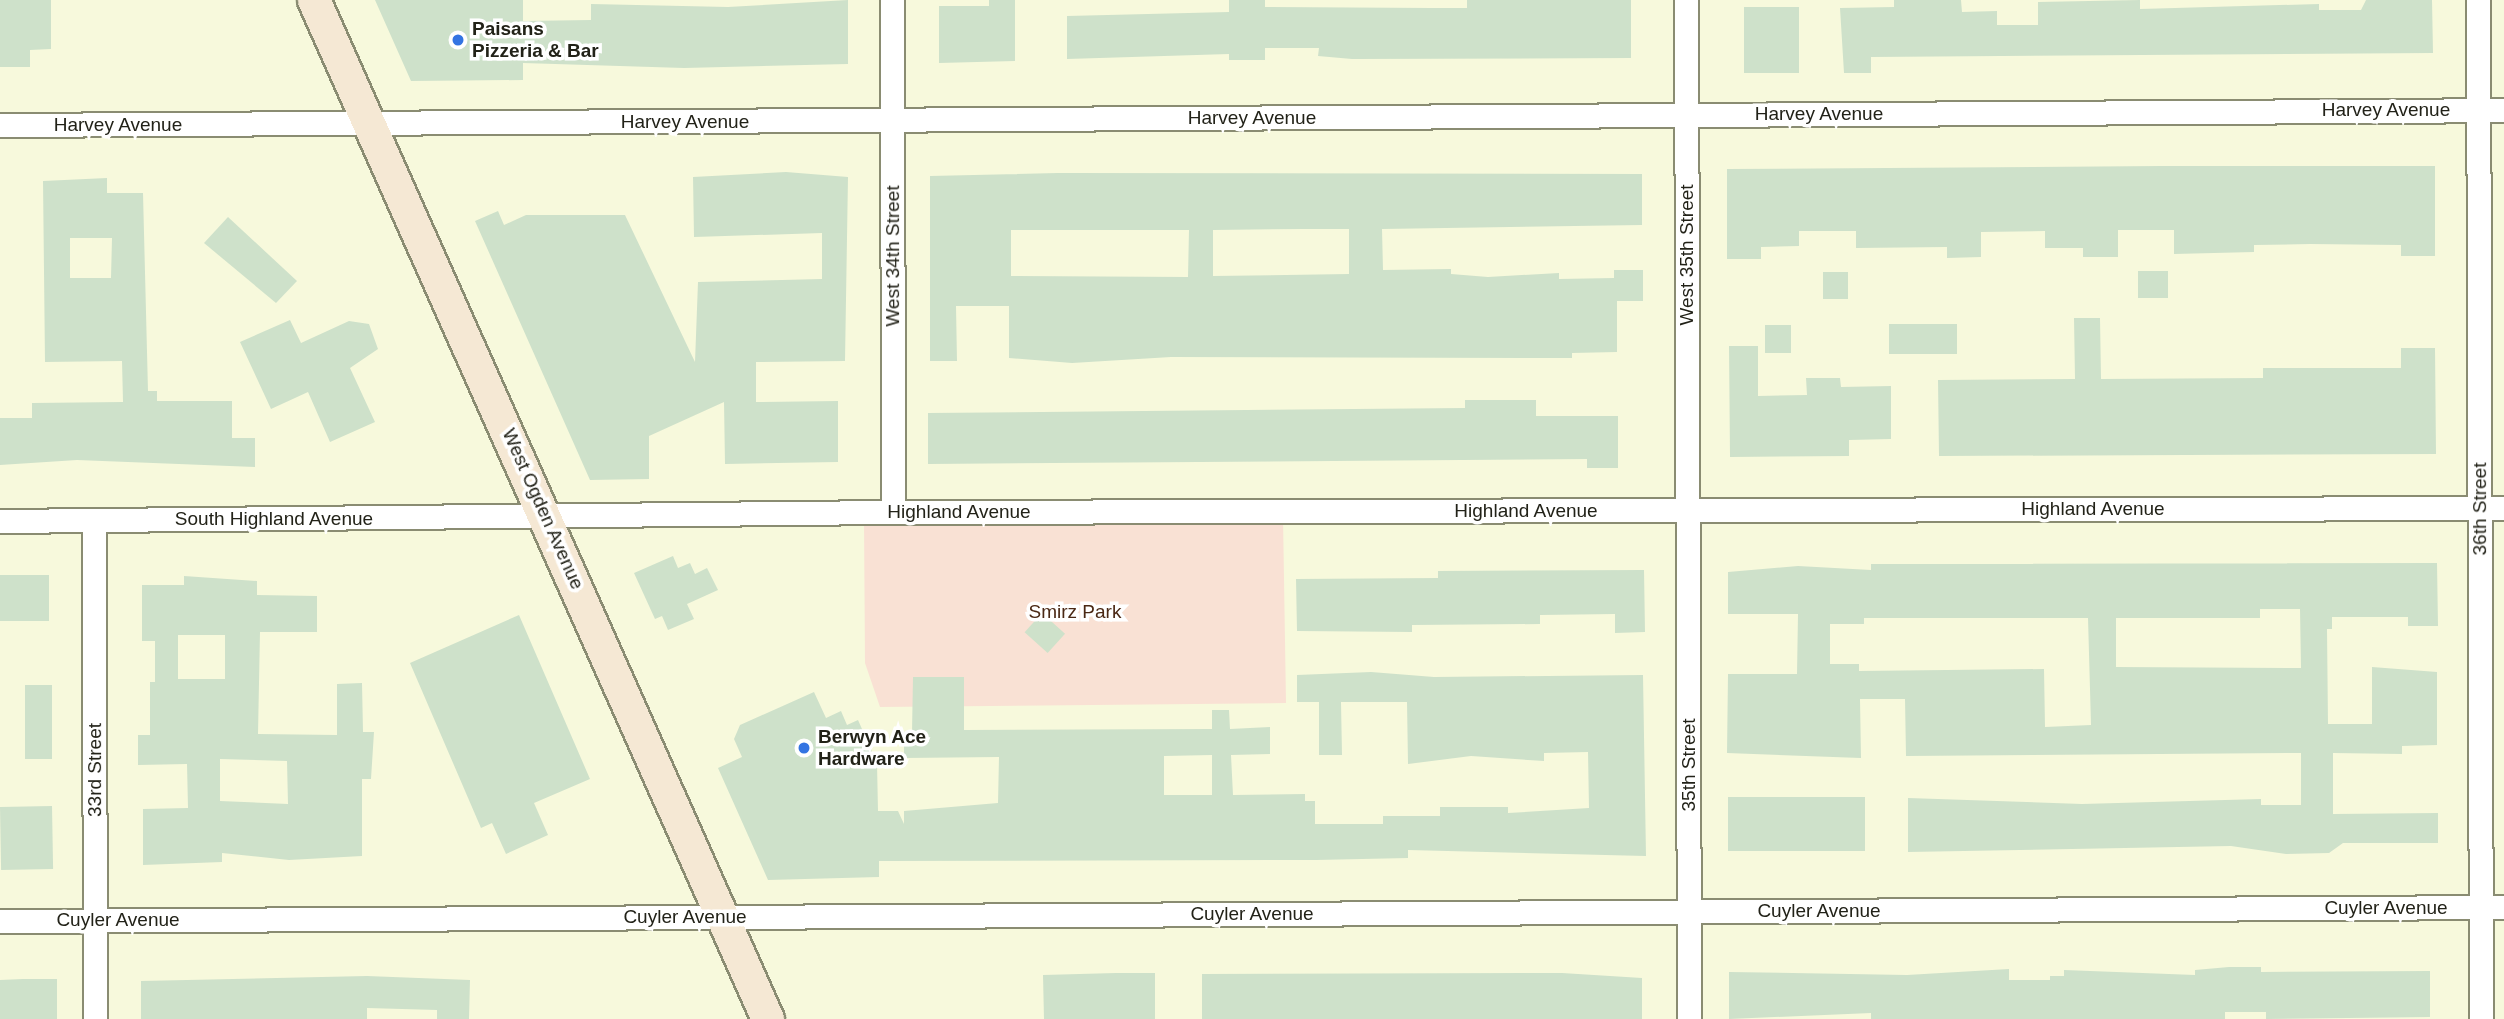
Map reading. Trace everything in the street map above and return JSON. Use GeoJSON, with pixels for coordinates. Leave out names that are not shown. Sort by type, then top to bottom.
{"type":"FeatureCollection","features":[{"type":"Feature","properties":{"kind":"main road","name":"West Ogden Avenue"},"geometry":{"type":"LineString","coordinates":[[314,0],[367,124],[547,517],[768,1019]]}},
{"type":"Feature","properties":{"kind":"street","name":"West 34th Street"},"geometry":{"type":"LineString","coordinates":[[892,0],[893,512]]}},
{"type":"Feature","properties":{"kind":"street","name":"West 35th Street"},"geometry":{"type":"LineString","coordinates":[[1686,0],[1688,511]]}},
{"type":"Feature","properties":{"kind":"street","name":"36th Street"},"geometry":{"type":"LineString","coordinates":[[2478,0],[2481,1019]]}},
{"type":"Feature","properties":{"kind":"street","name":"Harvey Avenue"},"geometry":{"type":"LineString","coordinates":[[0,125],[2504,110]]}},
{"type":"Feature","properties":{"kind":"street","name":"Highland Avenue"},"geometry":{"type":"LineString","coordinates":[[547,517],[893,512],[2504,508]]}},
{"type":"Feature","properties":{"kind":"street","name":"35th Street"},"geometry":{"type":"LineString","coordinates":[[1688,511],[1689,1019]]}},
{"type":"Feature","properties":{"kind":"street","name":"South Highland Avenue"},"geometry":{"type":"LineString","coordinates":[[0,521],[547,517]]}},
{"type":"Feature","properties":{"kind":"street","name":"33rd Street"},"geometry":{"type":"LineString","coordinates":[[94,520],[95,1019]]}},
{"type":"Feature","properties":{"kind":"street","name":"Cuyler Avenue"},"geometry":{"type":"LineString","coordinates":[[0,921],[2504,907]]}},
{"type":"Feature","properties":{"kind":"green space","name":"Smirz Park"},"geometry":{"type":"Polygon","coordinates":[[[1283,517],[1286,703],[880,707],[865,663],[864,520],[1283,517]]]}},
{"type":"Feature","properties":{"kind":"building"},"geometry":{"type":"Polygon","coordinates":[[[0,0],[51,0],[51,49],[30,50],[30,67],[0,67],[0,0]]]}},
{"type":"Feature","properties":{"kind":"building"},"geometry":{"type":"Polygon","coordinates":[[[375,0],[523,0],[523,21],[591,20],[591,4],[728,7],[848,0],[848,64],[684,68],[523,63],[523,80],[411,81],[375,0]]]}},
{"type":"Feature","properties":{"kind":"building"},"geometry":{"type":"Polygon","coordinates":[[[989,0],[1015,0],[1015,61],[939,63],[939,6],[989,6],[989,0]]]}},
{"type":"Feature","properties":{"kind":"building"},"geometry":{"type":"Polygon","coordinates":[[[1229,0],[1265,0],[1265,7],[1467,8],[1467,0],[1631,0],[1631,58],[1352,59],[1318,56],[1319,48],[1265,48],[1265,60],[1229,60],[1229,54],[1067,59],[1067,16],[1229,12],[1229,0]]]}},
{"type":"Feature","properties":{"kind":"building"},"geometry":{"type":"Polygon","coordinates":[[[1894,0],[1961,0],[1962,12],[1997,11],[1997,25],[2038,25],[2038,2],[2140,0],[2140,9],[2319,4],[2319,10],[2361,10],[2366,0],[2432,0],[2433,53],[1871,57],[1871,73],[1844,73],[1840,8],[1894,7],[1894,0]]]}},
{"type":"Feature","properties":{"kind":"building"},"geometry":{"type":"Polygon","coordinates":[[[1744,7],[1799,7],[1799,73],[1744,73],[1744,7]]]}},
{"type":"Feature","properties":{"kind":"building"},"geometry":{"type":"Polygon","coordinates":[[[2435,166],[2435,256],[2401,256],[2401,245],[2310,244],[2254,245],[2254,252],[2174,254],[2174,230],[2118,230],[2118,257],[2083,257],[2083,248],[2045,248],[2045,231],[1981,232],[1981,257],[1947,258],[1947,247],[1856,248],[1856,231],[1799,231],[1799,246],[1761,247],[1761,259],[1727,259],[1727,169],[2435,166]]]}},
{"type":"Feature","properties":{"kind":"building"},"geometry":{"type":"Polygon","coordinates":[[[786,172],[848,177],[845,361],[756,362],[756,402],[838,401],[838,462],[725,464],[724,402],[649,436],[649,479],[590,480],[475,221],[498,211],[504,225],[526,215],[625,215],[695,362],[698,282],[822,279],[822,233],[694,237],[693,177],[786,172]]]}},
{"type":"Feature","properties":{"kind":"building"},"geometry":{"type":"Polygon","coordinates":[[[1058,173],[1642,174],[1642,225],[1382,229],[1383,270],[1451,269],[1451,274],[1488,277],[1559,273],[1559,279],[1614,278],[1614,270],[1643,270],[1643,301],[1617,301],[1617,352],[1572,353],[1572,358],[1171,357],[1072,363],[1009,358],[1009,306],[956,306],[957,361],[930,361],[930,176],[1058,173]],[[1349,229],[1213,230],[1213,276],[1349,274],[1349,229]],[[1011,230],[1011,276],[1188,277],[1189,230],[1011,230]]]}},
{"type":"Feature","properties":{"kind":"building"},"geometry":{"type":"Polygon","coordinates":[[[107,178],[107,193],[143,193],[148,391],[157,391],[157,401],[232,401],[232,438],[255,438],[255,467],[77,460],[0,465],[0,418],[32,418],[32,403],[123,402],[122,361],[45,362],[43,181],[107,178]],[[70,238],[70,278],[111,278],[112,238],[70,238]]]}},
{"type":"Feature","properties":{"kind":"building"},"geometry":{"type":"Polygon","coordinates":[[[228,217],[297,281],[276,303],[204,243],[228,217]]]}},
{"type":"Feature","properties":{"kind":"building"},"geometry":{"type":"Polygon","coordinates":[[[2138,271],[2168,271],[2168,298],[2138,298],[2138,271]]]}},
{"type":"Feature","properties":{"kind":"building"},"geometry":{"type":"Polygon","coordinates":[[[1823,272],[1848,272],[1848,299],[1823,299],[1823,272]]]}},
{"type":"Feature","properties":{"kind":"building"},"geometry":{"type":"Polygon","coordinates":[[[2074,318],[2100,318],[2101,379],[2263,378],[2263,368],[2401,368],[2401,348],[2435,348],[2436,454],[1939,456],[1938,380],[2075,379],[2074,318]]]}},
{"type":"Feature","properties":{"kind":"building"},"geometry":{"type":"Polygon","coordinates":[[[290,320],[301,343],[349,321],[369,324],[378,349],[350,368],[375,422],[330,442],[308,392],[271,409],[240,342],[290,320]]]}},
{"type":"Feature","properties":{"kind":"building"},"geometry":{"type":"Polygon","coordinates":[[[1889,324],[1957,324],[1957,354],[1889,354],[1889,324]]]}},
{"type":"Feature","properties":{"kind":"building"},"geometry":{"type":"Polygon","coordinates":[[[1765,325],[1791,325],[1791,353],[1765,353],[1765,325]]]}},
{"type":"Feature","properties":{"kind":"building"},"geometry":{"type":"Polygon","coordinates":[[[1729,346],[1758,346],[1758,396],[1807,395],[1806,378],[1840,378],[1841,387],[1891,386],[1891,439],[1849,440],[1849,456],[1730,457],[1729,346]]]}},
{"type":"Feature","properties":{"kind":"building"},"geometry":{"type":"Polygon","coordinates":[[[1465,400],[1536,400],[1536,416],[1618,416],[1618,468],[1587,468],[1587,459],[928,464],[928,413],[1465,408],[1465,400]]]}},
{"type":"Feature","properties":{"kind":"building"},"geometry":{"type":"Polygon","coordinates":[[[673,556],[678,568],[690,563],[695,574],[707,568],[718,590],[687,604],[694,619],[668,630],[662,616],[655,619],[634,573],[673,556]]]}},
{"type":"Feature","properties":{"kind":"building"},"geometry":{"type":"Polygon","coordinates":[[[2437,563],[2438,626],[2408,626],[2408,617],[2332,617],[2332,629],[2327,629],[2328,724],[2372,724],[2372,667],[2437,672],[2437,745],[2402,746],[2402,754],[2333,753],[2333,814],[2438,813],[2438,843],[2343,843],[2329,853],[2286,854],[2231,846],[1908,852],[1908,798],[2082,804],[2261,799],[2261,805],[2301,805],[2301,753],[1906,756],[1905,699],[1860,699],[1861,758],[1727,753],[1728,674],[1797,674],[1798,614],[1728,614],[1728,572],[1798,566],[1871,570],[1871,564],[2437,563]],[[2260,609],[2260,618],[2116,618],[2116,667],[2301,668],[2300,609],[2260,609]],[[1864,618],[1864,624],[1830,624],[1830,664],[1859,664],[1859,671],[2044,669],[2045,727],[2091,725],[2088,618],[1864,618]]]}},
{"type":"Feature","properties":{"kind":"building"},"geometry":{"type":"Polygon","coordinates":[[[1644,570],[1645,632],[1615,633],[1615,614],[1540,615],[1540,624],[1412,625],[1412,632],[1297,631],[1296,579],[1438,578],[1438,571],[1644,570]]]}},
{"type":"Feature","properties":{"kind":"building"},"geometry":{"type":"Polygon","coordinates":[[[0,575],[49,575],[49,621],[0,621],[0,575]]]}},
{"type":"Feature","properties":{"kind":"building"},"geometry":{"type":"Polygon","coordinates":[[[184,576],[257,581],[257,595],[317,596],[317,632],[260,632],[258,734],[337,735],[337,684],[362,683],[363,732],[374,732],[371,779],[362,779],[362,856],[289,860],[222,853],[222,862],[143,865],[143,809],[188,808],[187,764],[138,765],[138,735],[150,735],[150,682],[155,682],[155,641],[142,641],[142,585],[184,585],[184,576]],[[178,635],[178,679],[225,679],[225,635],[178,635]],[[220,759],[220,801],[288,804],[287,761],[220,759]]]}},
{"type":"Feature","properties":{"kind":"building"},"geometry":{"type":"Polygon","coordinates":[[[1042,613],[1065,634],[1048,653],[1025,632],[1042,613]]]}},
{"type":"Feature","properties":{"kind":"building"},"geometry":{"type":"Polygon","coordinates":[[[519,615],[590,779],[534,803],[548,835],[506,854],[492,823],[481,828],[410,663],[519,615]]]}},
{"type":"Feature","properties":{"kind":"building"},"geometry":{"type":"Polygon","coordinates":[[[1371,672],[1434,677],[1643,675],[1646,856],[1408,850],[1408,858],[1316,860],[879,861],[879,877],[768,880],[718,768],[742,757],[734,739],[740,725],[814,692],[826,718],[841,711],[847,725],[858,720],[877,763],[878,811],[898,811],[904,824],[904,811],[998,803],[999,757],[904,758],[904,732],[912,732],[913,677],[964,677],[964,730],[1212,729],[1212,710],[1229,710],[1230,729],[1270,727],[1270,754],[1231,755],[1233,795],[1305,794],[1305,801],[1315,801],[1315,824],[1383,824],[1383,816],[1440,816],[1440,807],[1508,807],[1508,813],[1589,808],[1588,752],[1544,753],[1544,761],[1471,756],[1408,764],[1407,702],[1341,702],[1342,755],[1319,755],[1319,702],[1297,702],[1297,675],[1371,672]],[[1212,755],[1164,756],[1164,795],[1212,795],[1212,755]]]}},
{"type":"Feature","properties":{"kind":"building"},"geometry":{"type":"Polygon","coordinates":[[[25,685],[52,685],[52,759],[25,759],[25,685]]]}},
{"type":"Feature","properties":{"kind":"building"},"geometry":{"type":"Polygon","coordinates":[[[1728,797],[1865,797],[1865,851],[1728,851],[1728,797]]]}},
{"type":"Feature","properties":{"kind":"building"},"geometry":{"type":"Polygon","coordinates":[[[52,806],[53,869],[1,870],[0,807],[52,806]]]}},
{"type":"Feature","properties":{"kind":"building"},"geometry":{"type":"Polygon","coordinates":[[[2261,967],[2261,972],[2430,971],[2430,1017],[2266,1019],[2266,1012],[2225,1012],[2225,1019],[1871,1019],[1871,1013],[1729,1019],[1729,972],[1907,975],[2009,969],[2009,980],[2050,980],[2050,976],[2064,976],[2064,970],[2195,975],[2195,970],[2261,967]]]}},
{"type":"Feature","properties":{"kind":"building"},"geometry":{"type":"Polygon","coordinates":[[[1155,973],[1155,1019],[1044,1019],[1043,975],[1155,973]]]}},
{"type":"Feature","properties":{"kind":"building"},"geometry":{"type":"Polygon","coordinates":[[[1562,973],[1642,978],[1642,1019],[1202,1019],[1202,974],[1562,973]]]}},
{"type":"Feature","properties":{"kind":"building"},"geometry":{"type":"Polygon","coordinates":[[[367,976],[470,980],[469,1019],[437,1019],[437,1010],[367,1008],[367,1019],[141,1019],[141,981],[367,976]]]}},
{"type":"Feature","properties":{"kind":"building"},"geometry":{"type":"Polygon","coordinates":[[[57,979],[57,1019],[0,1019],[0,980],[57,979]]]}},
{"type":"Feature","properties":{"kind":"place","name":"Paisans Pizzeria & Bar"},"geometry":{"type":"Point","coordinates":[458,40]}},
{"type":"Feature","properties":{"kind":"place","name":"Berwyn Ace Hardware"},"geometry":{"type":"Point","coordinates":[804,748]}}]}
